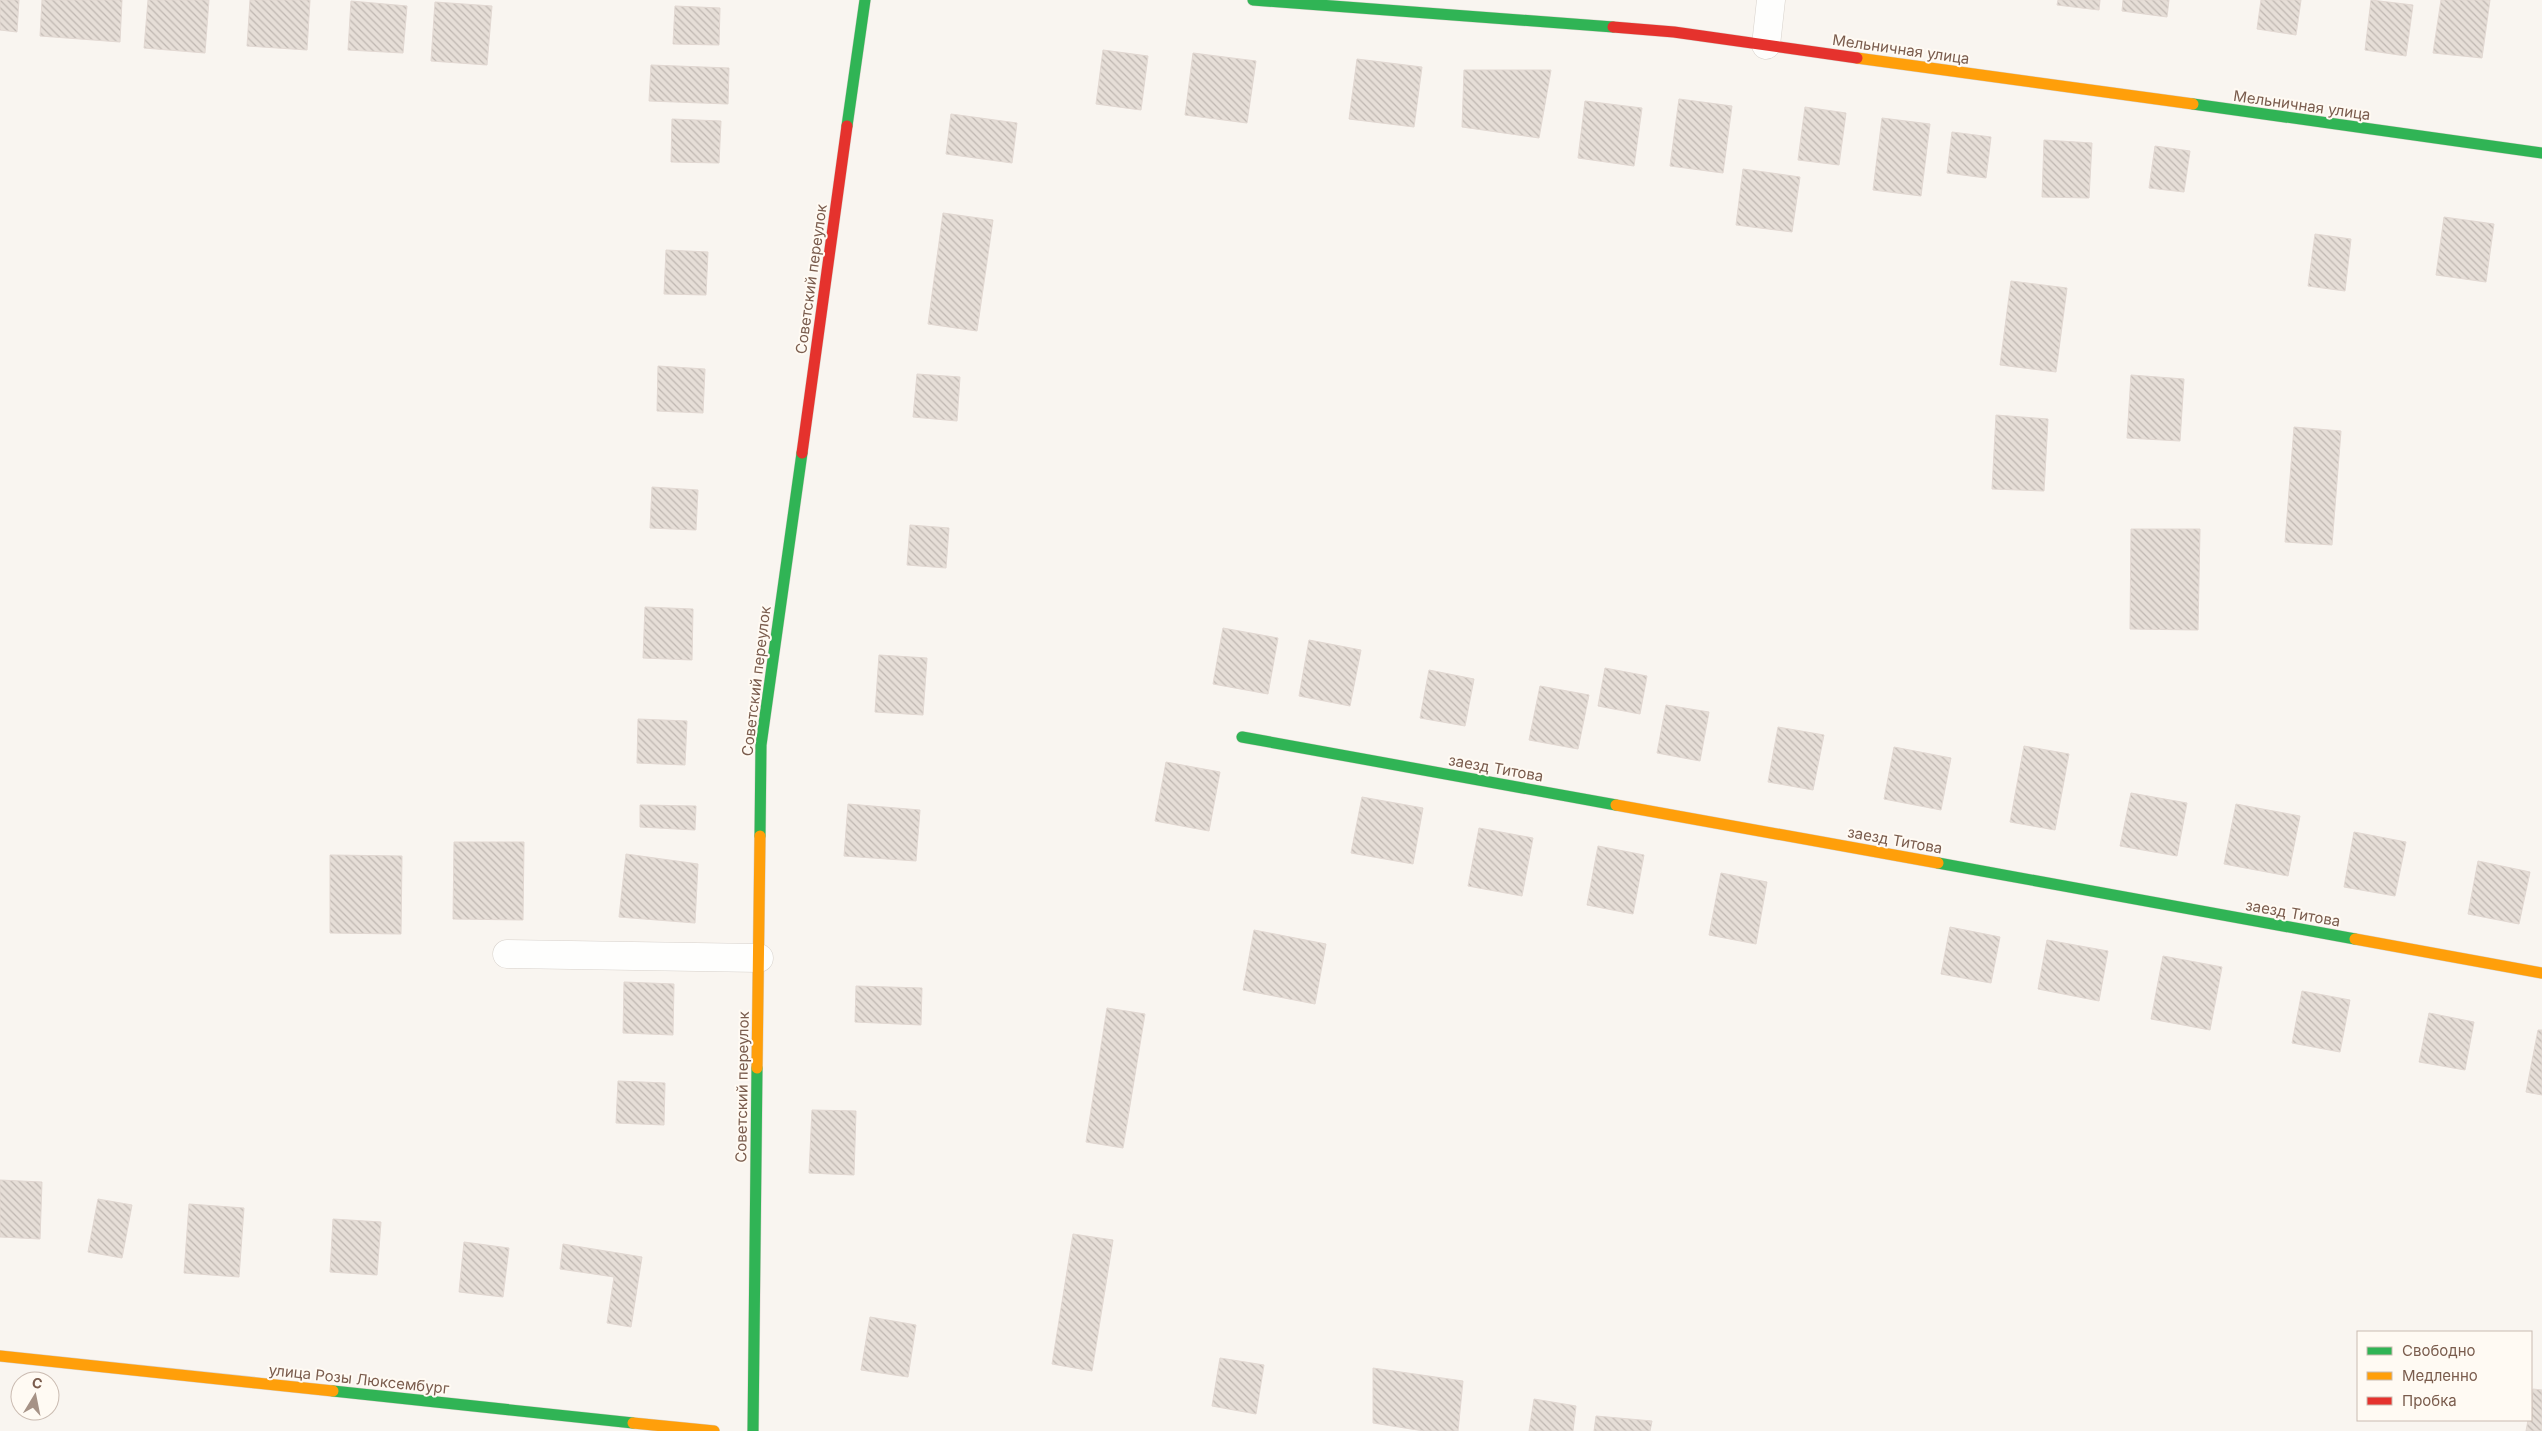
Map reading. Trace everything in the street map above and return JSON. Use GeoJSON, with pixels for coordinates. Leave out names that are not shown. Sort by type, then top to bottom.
{"type":"FeatureCollection","features":[{"type":"Feature","properties":{"kind":"street","name":"Советский переулок"},"geometry":{"type":"LineString","coordinates":[[753,1431],[761,745],[865,0]]}},
{"type":"Feature","properties":{"kind":"street","name":"Мельничная улица"},"geometry":{"type":"LineString","coordinates":[[1253,0],[1674,32],[2542,153]]}},
{"type":"Feature","properties":{"kind":"street"},"geometry":{"type":"LineString","coordinates":[[1766,45],[1771,0]]}},
{"type":"Feature","properties":{"kind":"street","name":"заезд Титова"},"geometry":{"type":"LineString","coordinates":[[1242,737],[2542,974]]}},
{"type":"Feature","properties":{"kind":"street"},"geometry":{"type":"LineString","coordinates":[[507,954],[759,958]]}},
{"type":"Feature","properties":{"kind":"street","name":"улица Розы Люксембург"},"geometry":{"type":"LineString","coordinates":[[0,1356],[714,1431]]}},
{"type":"Feature","properties":{"kind":"building"},"geometry":{"type":"Polygon","coordinates":[[[0,0],[19,0],[17,32],[0,30],[0,0]]]}},
{"type":"Feature","properties":{"kind":"building"},"geometry":{"type":"Polygon","coordinates":[[[42,0],[122,0],[120,42],[40,36],[42,0]]]}},
{"type":"Feature","properties":{"kind":"building"},"geometry":{"type":"Polygon","coordinates":[[[148,0],[209,0],[205,53],[144,48],[148,0]]]}},
{"type":"Feature","properties":{"kind":"building"},"geometry":{"type":"Polygon","coordinates":[[[250,0],[310,0],[307,50],[247,46],[250,0]]]}},
{"type":"Feature","properties":{"kind":"building"},"geometry":{"type":"Polygon","coordinates":[[[2058,0],[2100,0],[2099,10],[2057,5],[2058,0]]]}},
{"type":"Feature","properties":{"kind":"building"},"geometry":{"type":"Polygon","coordinates":[[[2123,0],[2169,0],[2167,17],[2122,11],[2123,0]]]}},
{"type":"Feature","properties":{"kind":"building"},"geometry":{"type":"Polygon","coordinates":[[[2261,0],[2301,0],[2296,35],[2257,29],[2261,0]]]}},
{"type":"Feature","properties":{"kind":"building"},"geometry":{"type":"Polygon","coordinates":[[[2371,0],[2413,5],[2406,56],[2365,50],[2371,0]]]}},
{"type":"Feature","properties":{"kind":"building"},"geometry":{"type":"Polygon","coordinates":[[[2441,0],[2490,0],[2482,58],[2433,53],[2441,0]]]}},
{"type":"Feature","properties":{"kind":"building"},"geometry":{"type":"Polygon","coordinates":[[[351,1],[407,6],[403,53],[348,50],[351,1]]]}},
{"type":"Feature","properties":{"kind":"building"},"geometry":{"type":"Polygon","coordinates":[[[435,2],[492,6],[487,65],[431,61],[435,2]]]}},
{"type":"Feature","properties":{"kind":"building"},"geometry":{"type":"Polygon","coordinates":[[[675,6],[720,8],[719,45],[673,44],[675,6]]]}},
{"type":"Feature","properties":{"kind":"building"},"geometry":{"type":"Polygon","coordinates":[[[1103,50],[1148,56],[1141,110],[1096,104],[1103,50]]]}},
{"type":"Feature","properties":{"kind":"building"},"geometry":{"type":"Polygon","coordinates":[[[1193,53],[1256,61],[1247,123],[1185,115],[1193,53]]]}},
{"type":"Feature","properties":{"kind":"building"},"geometry":{"type":"Polygon","coordinates":[[[1357,59],[1422,67],[1414,127],[1349,119],[1357,59]]]}},
{"type":"Feature","properties":{"kind":"building"},"geometry":{"type":"Polygon","coordinates":[[[651,65],[729,68],[728,104],[649,101],[651,65]]]}},
{"type":"Feature","properties":{"kind":"building"},"geometry":{"type":"Polygon","coordinates":[[[1464,70],[1551,70],[1539,138],[1462,127],[1464,70]]]}},
{"type":"Feature","properties":{"kind":"building"},"geometry":{"type":"Polygon","coordinates":[[[1679,99],[1732,106],[1723,173],[1670,166],[1679,99]]]}},
{"type":"Feature","properties":{"kind":"building"},"geometry":{"type":"Polygon","coordinates":[[[1585,101],[1642,108],[1634,166],[1578,158],[1585,101]]]}},
{"type":"Feature","properties":{"kind":"building"},"geometry":{"type":"Polygon","coordinates":[[[1805,107],[1846,113],[1839,165],[1798,160],[1805,107]]]}},
{"type":"Feature","properties":{"kind":"building"},"geometry":{"type":"Polygon","coordinates":[[[951,114],[1017,123],[1012,163],[946,154],[951,114]]]}},
{"type":"Feature","properties":{"kind":"building"},"geometry":{"type":"Polygon","coordinates":[[[1882,118],[1930,124],[1921,196],[1873,190],[1882,118]]]}},
{"type":"Feature","properties":{"kind":"building"},"geometry":{"type":"Polygon","coordinates":[[[672,119],[721,121],[719,163],[671,162],[672,119]]]}},
{"type":"Feature","properties":{"kind":"building"},"geometry":{"type":"Polygon","coordinates":[[[1952,132],[1991,137],[1986,178],[1947,173],[1952,132]]]}},
{"type":"Feature","properties":{"kind":"building"},"geometry":{"type":"Polygon","coordinates":[[[2044,140],[2092,143],[2089,198],[2042,197],[2044,140]]]}},
{"type":"Feature","properties":{"kind":"building"},"geometry":{"type":"Polygon","coordinates":[[[2155,146],[2190,151],[2184,192],[2149,188],[2155,146]]]}},
{"type":"Feature","properties":{"kind":"building"},"geometry":{"type":"Polygon","coordinates":[[[1743,169],[1800,177],[1792,232],[1736,225],[1743,169]]]}},
{"type":"Feature","properties":{"kind":"building"},"geometry":{"type":"Polygon","coordinates":[[[943,213],[993,220],[977,331],[928,324],[943,213]]]}},
{"type":"Feature","properties":{"kind":"building"},"geometry":{"type":"Polygon","coordinates":[[[2444,217],[2494,224],[2486,282],[2436,275],[2444,217]]]}},
{"type":"Feature","properties":{"kind":"building"},"geometry":{"type":"Polygon","coordinates":[[[2315,234],[2351,239],[2345,291],[2308,286],[2315,234]]]}},
{"type":"Feature","properties":{"kind":"building"},"geometry":{"type":"Polygon","coordinates":[[[666,250],[708,252],[706,295],[664,294],[666,250]]]}},
{"type":"Feature","properties":{"kind":"building"},"geometry":{"type":"Polygon","coordinates":[[[2011,281],[2067,288],[2056,372],[2000,365],[2011,281]]]}},
{"type":"Feature","properties":{"kind":"building"},"geometry":{"type":"Polygon","coordinates":[[[658,366],[705,369],[703,413],[657,411],[658,366]]]}},
{"type":"Feature","properties":{"kind":"building"},"geometry":{"type":"Polygon","coordinates":[[[917,374],[960,377],[957,421],[913,417],[917,374]]]}},
{"type":"Feature","properties":{"kind":"building"},"geometry":{"type":"Polygon","coordinates":[[[2131,375],[2184,379],[2180,441],[2127,438],[2131,375]]]}},
{"type":"Feature","properties":{"kind":"building"},"geometry":{"type":"Polygon","coordinates":[[[1996,415],[2048,419],[2044,491],[1992,489],[1996,415]]]}},
{"type":"Feature","properties":{"kind":"building"},"geometry":{"type":"Polygon","coordinates":[[[2294,427],[2341,431],[2332,545],[2285,542],[2294,427]]]}},
{"type":"Feature","properties":{"kind":"building"},"geometry":{"type":"Polygon","coordinates":[[[652,487],[698,490],[696,530],[650,528],[652,487]]]}},
{"type":"Feature","properties":{"kind":"building"},"geometry":{"type":"Polygon","coordinates":[[[910,525],[949,528],[946,568],[907,565],[910,525]]]}},
{"type":"Feature","properties":{"kind":"building"},"geometry":{"type":"Polygon","coordinates":[[[2131,529],[2200,529],[2198,630],[2130,629],[2131,529]]]}},
{"type":"Feature","properties":{"kind":"building"},"geometry":{"type":"Polygon","coordinates":[[[645,607],[693,609],[692,660],[643,658],[645,607]]]}},
{"type":"Feature","properties":{"kind":"building"},"geometry":{"type":"Polygon","coordinates":[[[1223,628],[1278,638],[1268,694],[1213,684],[1223,628]]]}},
{"type":"Feature","properties":{"kind":"building"},"geometry":{"type":"Polygon","coordinates":[[[1309,640],[1361,650],[1350,706],[1299,696],[1309,640]]]}},
{"type":"Feature","properties":{"kind":"building"},"geometry":{"type":"Polygon","coordinates":[[[879,655],[927,658],[923,715],[875,712],[879,655]]]}},
{"type":"Feature","properties":{"kind":"building"},"geometry":{"type":"Polygon","coordinates":[[[1605,668],[1647,676],[1640,714],[1598,706],[1605,668]]]}},
{"type":"Feature","properties":{"kind":"building"},"geometry":{"type":"Polygon","coordinates":[[[1429,670],[1474,679],[1465,726],[1420,718],[1429,670]]]}},
{"type":"Feature","properties":{"kind":"building"},"geometry":{"type":"Polygon","coordinates":[[[1540,686],[1589,695],[1578,749],[1529,740],[1540,686]]]}},
{"type":"Feature","properties":{"kind":"building"},"geometry":{"type":"Polygon","coordinates":[[[1666,705],[1709,712],[1700,761],[1657,753],[1666,705]]]}},
{"type":"Feature","properties":{"kind":"building"},"geometry":{"type":"Polygon","coordinates":[[[638,719],[687,721],[685,765],[637,763],[638,719]]]}},
{"type":"Feature","properties":{"kind":"building"},"geometry":{"type":"Polygon","coordinates":[[[1778,727],[1824,735],[1813,790],[1768,782],[1778,727]]]}},
{"type":"Feature","properties":{"kind":"building"},"geometry":{"type":"Polygon","coordinates":[[[2024,746],[2069,754],[2055,830],[2010,822],[2024,746]]]}},
{"type":"Feature","properties":{"kind":"building"},"geometry":{"type":"Polygon","coordinates":[[[1894,747],[1951,758],[1941,810],[1884,799],[1894,747]]]}},
{"type":"Feature","properties":{"kind":"building"},"geometry":{"type":"Polygon","coordinates":[[[1166,762],[1220,772],[1209,831],[1155,821],[1166,762]]]}},
{"type":"Feature","properties":{"kind":"building"},"geometry":{"type":"Polygon","coordinates":[[[2131,793],[2187,803],[2177,856],[2120,846],[2131,793]]]}},
{"type":"Feature","properties":{"kind":"building"},"geometry":{"type":"Polygon","coordinates":[[[1362,797],[1423,808],[1413,864],[1351,853],[1362,797]]]}},
{"type":"Feature","properties":{"kind":"building"},"geometry":{"type":"Polygon","coordinates":[[[848,804],[920,810],[916,861],[844,856],[848,804]]]}},
{"type":"Feature","properties":{"kind":"building"},"geometry":{"type":"Polygon","coordinates":[[[2236,804],[2300,816],[2288,876],[2224,864],[2236,804]]]}},
{"type":"Feature","properties":{"kind":"building"},"geometry":{"type":"Polygon","coordinates":[[[640,805],[696,806],[695,830],[640,827],[640,805]]]}},
{"type":"Feature","properties":{"kind":"building"},"geometry":{"type":"Polygon","coordinates":[[[1479,828],[1533,838],[1522,896],[1468,886],[1479,828]]]}},
{"type":"Feature","properties":{"kind":"building"},"geometry":{"type":"Polygon","coordinates":[[[2354,832],[2406,842],[2395,896],[2344,887],[2354,832]]]}},
{"type":"Feature","properties":{"kind":"building"},"geometry":{"type":"Polygon","coordinates":[[[454,842],[524,842],[523,920],[453,919],[454,842]]]}},
{"type":"Feature","properties":{"kind":"building"},"geometry":{"type":"Polygon","coordinates":[[[1598,846],[1644,855],[1633,914],[1587,905],[1598,846]]]}},
{"type":"Feature","properties":{"kind":"building"},"geometry":{"type":"Polygon","coordinates":[[[626,854],[698,864],[695,923],[619,917],[626,854]]]}},
{"type":"Feature","properties":{"kind":"building"},"geometry":{"type":"Polygon","coordinates":[[[330,855],[402,856],[401,934],[330,933],[330,855]]]}},
{"type":"Feature","properties":{"kind":"building"},"geometry":{"type":"Polygon","coordinates":[[[2478,861],[2530,872],[2519,924],[2468,914],[2478,861]]]}},
{"type":"Feature","properties":{"kind":"building"},"geometry":{"type":"Polygon","coordinates":[[[1721,873],[1767,882],[1756,944],[1709,935],[1721,873]]]}},
{"type":"Feature","properties":{"kind":"building"},"geometry":{"type":"Polygon","coordinates":[[[1950,927],[2000,937],[1991,983],[1941,974],[1950,927]]]}},
{"type":"Feature","properties":{"kind":"building"},"geometry":{"type":"Polygon","coordinates":[[[1254,930],[1326,944],[1315,1004],[1243,990],[1254,930]]]}},
{"type":"Feature","properties":{"kind":"building"},"geometry":{"type":"Polygon","coordinates":[[[2047,940],[2108,951],[2099,1001],[2038,989],[2047,940]]]}},
{"type":"Feature","properties":{"kind":"building"},"geometry":{"type":"Polygon","coordinates":[[[2163,956],[2222,967],[2210,1030],[2151,1019],[2163,956]]]}},
{"type":"Feature","properties":{"kind":"building"},"geometry":{"type":"Polygon","coordinates":[[[624,982],[674,984],[673,1035],[623,1033],[624,982]]]}},
{"type":"Feature","properties":{"kind":"building"},"geometry":{"type":"Polygon","coordinates":[[[856,986],[922,988],[921,1025],[855,1022],[856,986]]]}},
{"type":"Feature","properties":{"kind":"building"},"geometry":{"type":"Polygon","coordinates":[[[2302,991],[2350,1000],[2340,1052],[2292,1043],[2302,991]]]}},
{"type":"Feature","properties":{"kind":"building"},"geometry":{"type":"Polygon","coordinates":[[[1107,1008],[1145,1014],[1123,1148],[1086,1142],[1107,1008]]]}},
{"type":"Feature","properties":{"kind":"building"},"geometry":{"type":"Polygon","coordinates":[[[2429,1013],[2474,1022],[2465,1070],[2419,1062],[2429,1013]]]}},
{"type":"Feature","properties":{"kind":"building"},"geometry":{"type":"Polygon","coordinates":[[[2538,1030],[2542,1030],[2542,1095],[2526,1092],[2538,1030]]]}},
{"type":"Feature","properties":{"kind":"building"},"geometry":{"type":"Polygon","coordinates":[[[618,1081],[665,1083],[664,1125],[616,1123],[618,1081]]]}},
{"type":"Feature","properties":{"kind":"building"},"geometry":{"type":"Polygon","coordinates":[[[812,1110],[856,1111],[854,1175],[809,1173],[812,1110]]]}},
{"type":"Feature","properties":{"kind":"building"},"geometry":{"type":"Polygon","coordinates":[[[0,1180],[42,1182],[40,1239],[0,1237],[0,1180]]]}},
{"type":"Feature","properties":{"kind":"building"},"geometry":{"type":"Polygon","coordinates":[[[98,1199],[132,1205],[122,1258],[88,1252],[98,1199]]]}},
{"type":"Feature","properties":{"kind":"building"},"geometry":{"type":"Polygon","coordinates":[[[189,1204],[244,1208],[239,1277],[184,1273],[189,1204]]]}},
{"type":"Feature","properties":{"kind":"building"},"geometry":{"type":"Polygon","coordinates":[[[333,1219],[381,1222],[377,1275],[330,1272],[333,1219]]]}},
{"type":"Feature","properties":{"kind":"building"},"geometry":{"type":"Polygon","coordinates":[[[1073,1234],[1113,1240],[1092,1371],[1052,1364],[1073,1234]]]}},
{"type":"Feature","properties":{"kind":"building"},"geometry":{"type":"Polygon","coordinates":[[[464,1242],[509,1248],[503,1297],[459,1292],[464,1242]]]}},
{"type":"Feature","properties":{"kind":"building"},"geometry":{"type":"Polygon","coordinates":[[[563,1244],[642,1257],[631,1327],[607,1323],[614,1277],[560,1269],[563,1244]]]}},
{"type":"Feature","properties":{"kind":"building"},"geometry":{"type":"Polygon","coordinates":[[[870,1317],[916,1325],[908,1377],[861,1370],[870,1317]]]}},
{"type":"Feature","properties":{"kind":"building"},"geometry":{"type":"Polygon","coordinates":[[[1220,1358],[1264,1365],[1256,1414],[1212,1406],[1220,1358]]]}},
{"type":"Feature","properties":{"kind":"building"},"geometry":{"type":"Polygon","coordinates":[[[1373,1368],[1463,1381],[1458,1431],[1424,1431],[1373,1423],[1373,1368]]]}},
{"type":"Feature","properties":{"kind":"building"},"geometry":{"type":"Polygon","coordinates":[[[2533,1389],[2542,1390],[2542,1431],[2526,1431],[2528,1421],[2532,1421],[2533,1389]]]}},
{"type":"Feature","properties":{"kind":"building"},"geometry":{"type":"Polygon","coordinates":[[[1534,1399],[1576,1406],[1573,1431],[1529,1431],[1534,1399]]]}},
{"type":"Feature","properties":{"kind":"building"},"geometry":{"type":"Polygon","coordinates":[[[1596,1416],[1652,1421],[1650,1431],[1594,1431],[1596,1416]]]}},
{"type":"Feature","properties":{"kind":"traffic: fast"},"geometry":{"type":"LineString","coordinates":[[847,126],[865,0]]}},
{"type":"Feature","properties":{"kind":"traffic: fast"},"geometry":{"type":"LineString","coordinates":[[1253,0],[1613,27]]}},
{"type":"Feature","properties":{"kind":"traffic: fast"},"geometry":{"type":"LineString","coordinates":[[2193,104],[2542,153]]}},
{"type":"Feature","properties":{"kind":"traffic: fast"},"geometry":{"type":"LineString","coordinates":[[760,836],[761,745],[802,453]]}},
{"type":"Feature","properties":{"kind":"traffic: fast"},"geometry":{"type":"LineString","coordinates":[[1242,737],[1616,805]]}},
{"type":"Feature","properties":{"kind":"traffic: fast"},"geometry":{"type":"LineString","coordinates":[[1938,863],[2355,939]]}},
{"type":"Feature","properties":{"kind":"traffic: fast"},"geometry":{"type":"LineString","coordinates":[[753,1431],[757,1068]]}},
{"type":"Feature","properties":{"kind":"traffic: fast"},"geometry":{"type":"LineString","coordinates":[[333,1391],[633,1423]]}},
{"type":"Feature","properties":{"kind":"traffic: slow"},"geometry":{"type":"LineString","coordinates":[[1857,58],[2193,104]]}},
{"type":"Feature","properties":{"kind":"traffic: slow"},"geometry":{"type":"LineString","coordinates":[[1616,805],[1938,863]]}},
{"type":"Feature","properties":{"kind":"traffic: slow"},"geometry":{"type":"LineString","coordinates":[[757,1068],[760,836]]}},
{"type":"Feature","properties":{"kind":"traffic: slow"},"geometry":{"type":"LineString","coordinates":[[2355,939],[2542,973]]}},
{"type":"Feature","properties":{"kind":"traffic: slow"},"geometry":{"type":"LineString","coordinates":[[0,1356],[333,1391]]}},
{"type":"Feature","properties":{"kind":"traffic: slow"},"geometry":{"type":"LineString","coordinates":[[633,1423],[714,1431]]}},
{"type":"Feature","properties":{"kind":"traffic: jam"},"geometry":{"type":"LineString","coordinates":[[1613,27],[1674,32],[1857,58]]}},
{"type":"Feature","properties":{"kind":"traffic: jam"},"geometry":{"type":"LineString","coordinates":[[802,453],[847,126]]}}]}
